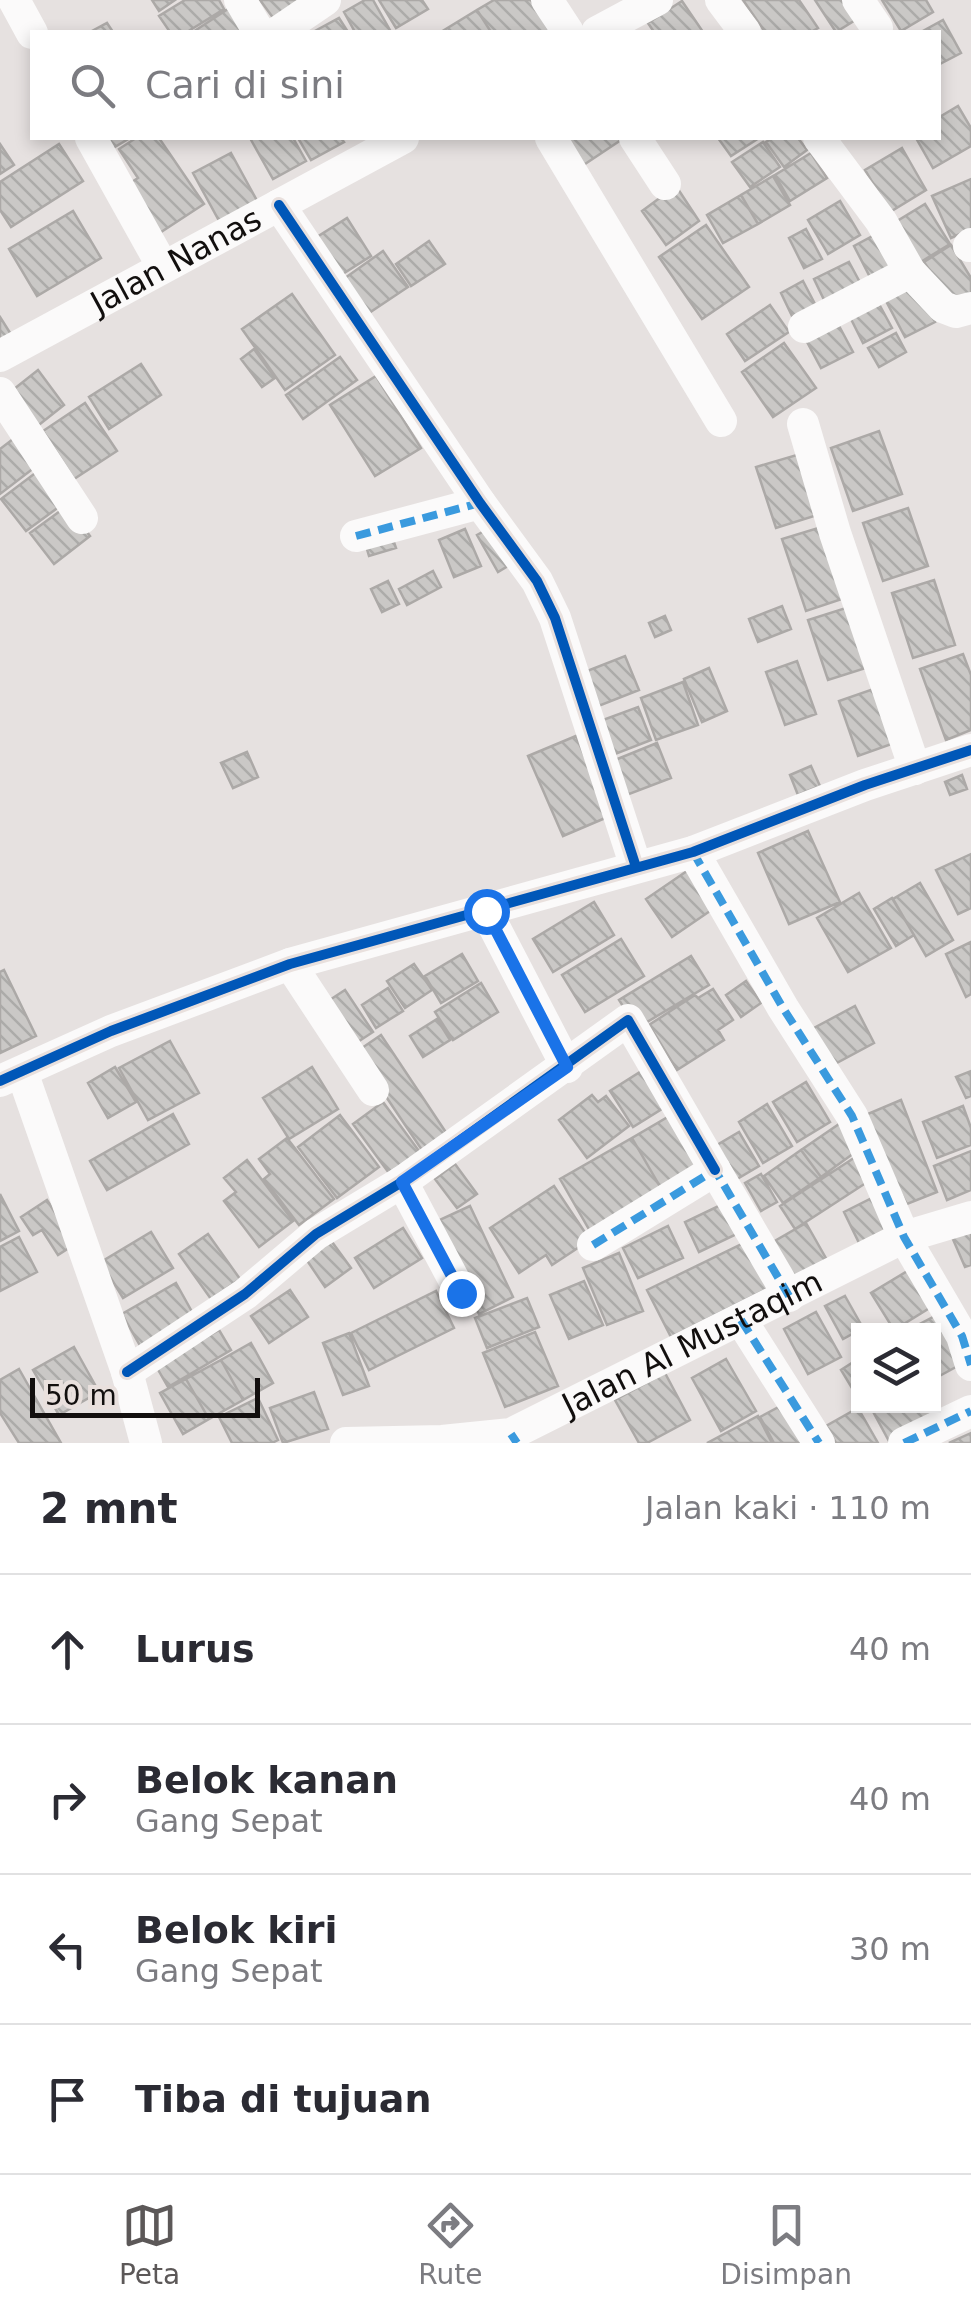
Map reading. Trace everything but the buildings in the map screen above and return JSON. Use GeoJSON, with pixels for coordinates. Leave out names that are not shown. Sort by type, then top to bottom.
{"type":"FeatureCollection","features":[{"type":"Feature","properties":{"kind":"street"},"geometry":{"type":"LineString","coordinates":[[14,0],[30,30]]}},
{"type":"Feature","properties":{"kind":"street"},"geometry":{"type":"LineString","coordinates":[[240,0],[258,30]]}},
{"type":"Feature","properties":{"kind":"street"},"geometry":{"type":"LineString","coordinates":[[281,30],[325,0]]}},
{"type":"Feature","properties":{"kind":"street"},"geometry":{"type":"LineString","coordinates":[[547,0],[567,30]]}},
{"type":"Feature","properties":{"kind":"street"},"geometry":{"type":"LineString","coordinates":[[601,30],[657,0]]}},
{"type":"Feature","properties":{"kind":"street"},"geometry":{"type":"LineString","coordinates":[[722,0],[744,30]]}},
{"type":"Feature","properties":{"kind":"street"},"geometry":{"type":"LineString","coordinates":[[858,0],[876,30]]}},
{"type":"Feature","properties":{"kind":"street"},"geometry":{"type":"LineString","coordinates":[[92,140],[163,267]]}},
{"type":"Feature","properties":{"kind":"street","name":"Jalan Nanas"},"geometry":{"type":"LineString","coordinates":[[0,356],[399,140]]}},
{"type":"Feature","properties":{"kind":"street"},"geometry":{"type":"LineString","coordinates":[[553,140],[720,422]]}},
{"type":"Feature","properties":{"kind":"street"},"geometry":{"type":"LineString","coordinates":[[636,140],[665,184]]}},
{"type":"Feature","properties":{"kind":"street"},"geometry":{"type":"LineString","coordinates":[[821,140],[881,221],[910,272],[943,307],[956,312],[971,308]]}},
{"type":"Feature","properties":{"kind":"street"},"geometry":{"type":"LineString","coordinates":[[279,204],[480,503],[538,580],[636,867]]}},
{"type":"Feature","properties":{"kind":"street"},"geometry":{"type":"LineString","coordinates":[[804,327],[910,272]]}},
{"type":"Feature","properties":{"kind":"street"},"geometry":{"type":"LineString","coordinates":[[0,393],[82,518]]}},
{"type":"Feature","properties":{"kind":"street"},"geometry":{"type":"LineString","coordinates":[[804,424],[835,534],[915,770]]}},
{"type":"Feature","properties":{"kind":"street"},"geometry":{"type":"LineString","coordinates":[[356,536],[480,503]]}},
{"type":"Feature","properties":{"kind":"street"},"geometry":{"type":"LineString","coordinates":[[146,1443],[127,1372],[11,1076],[112,1031],[290,964],[693,852],[971,750]]}},
{"type":"Feature","properties":{"kind":"street"},"geometry":{"type":"LineString","coordinates":[[693,852],[783,1008],[852,1116],[904,1237],[962,1336],[971,1364]]}},
{"type":"Feature","properties":{"kind":"street"},"geometry":{"type":"LineString","coordinates":[[486,911],[567,1067]]}},
{"type":"Feature","properties":{"kind":"street"},"geometry":{"type":"LineString","coordinates":[[290,964],[373,1090]]}},
{"type":"Feature","properties":{"kind":"street"},"geometry":{"type":"LineString","coordinates":[[127,1372],[245,1294],[316,1234],[402,1182],[628,1020],[789,1296]]}},
{"type":"Feature","properties":{"kind":"street"},"geometry":{"type":"LineString","coordinates":[[593,1245],[715,1170]]}},
{"type":"Feature","properties":{"kind":"street"},"geometry":{"type":"LineString","coordinates":[[402,1182],[461,1293]]}},
{"type":"Feature","properties":{"kind":"street","name":"Jalan Al Mustaqim"},"geometry":{"type":"LineString","coordinates":[[346,1443],[514,1438],[904,1237],[971,1217]]}},
{"type":"Feature","properties":{"kind":"street"},"geometry":{"type":"LineString","coordinates":[[741,1320],[819,1443]]}},
{"type":"Feature","properties":{"kind":"street"},"geometry":{"type":"LineString","coordinates":[[904,1443],[971,1411]]}},
{"type":"Feature","properties":{"kind":"marked path"},"geometry":{"type":"LineString","coordinates":[[356,536],[480,503]]}},
{"type":"Feature","properties":{"kind":"marked path"},"geometry":{"type":"LineString","coordinates":[[693,852],[783,1008],[852,1116],[904,1237],[962,1336],[971,1365]]}},
{"type":"Feature","properties":{"kind":"marked path"},"geometry":{"type":"LineString","coordinates":[[486,911],[567,1067]]}},
{"type":"Feature","properties":{"kind":"marked path"},"geometry":{"type":"LineString","coordinates":[[593,1245],[715,1170],[789,1296]]}},
{"type":"Feature","properties":{"kind":"marked path"},"geometry":{"type":"LineString","coordinates":[[402,1182],[461,1293]]}},
{"type":"Feature","properties":{"kind":"marked path"},"geometry":{"type":"LineString","coordinates":[[741,1320],[819,1443]]}},
{"type":"Feature","properties":{"kind":"marked path"},"geometry":{"type":"LineString","coordinates":[[904,1443],[971,1411]]}},
{"type":"Feature","properties":{"kind":"marked path"},"geometry":{"type":"LineString","coordinates":[[511,1434],[517,1443]]}},
{"type":"Feature","properties":{"kind":"cycle path"},"geometry":{"type":"LineString","coordinates":[[279,205],[537,581],[555,618],[636,867]]}},
{"type":"Feature","properties":{"kind":"cycle path"},"geometry":{"type":"LineString","coordinates":[[0,1081],[111,1031],[290,964],[693,852],[865,785],[971,750]]}},
{"type":"Feature","properties":{"kind":"cycle path"},"geometry":{"type":"LineString","coordinates":[[127,1372],[245,1294],[316,1234],[402,1182],[628,1020],[715,1170]]}},
{"type":"Feature","properties":{"kind":"route"},"geometry":{"type":"LineString","coordinates":[[461,1293],[402,1182],[567,1067],[486,911]]}}]}
